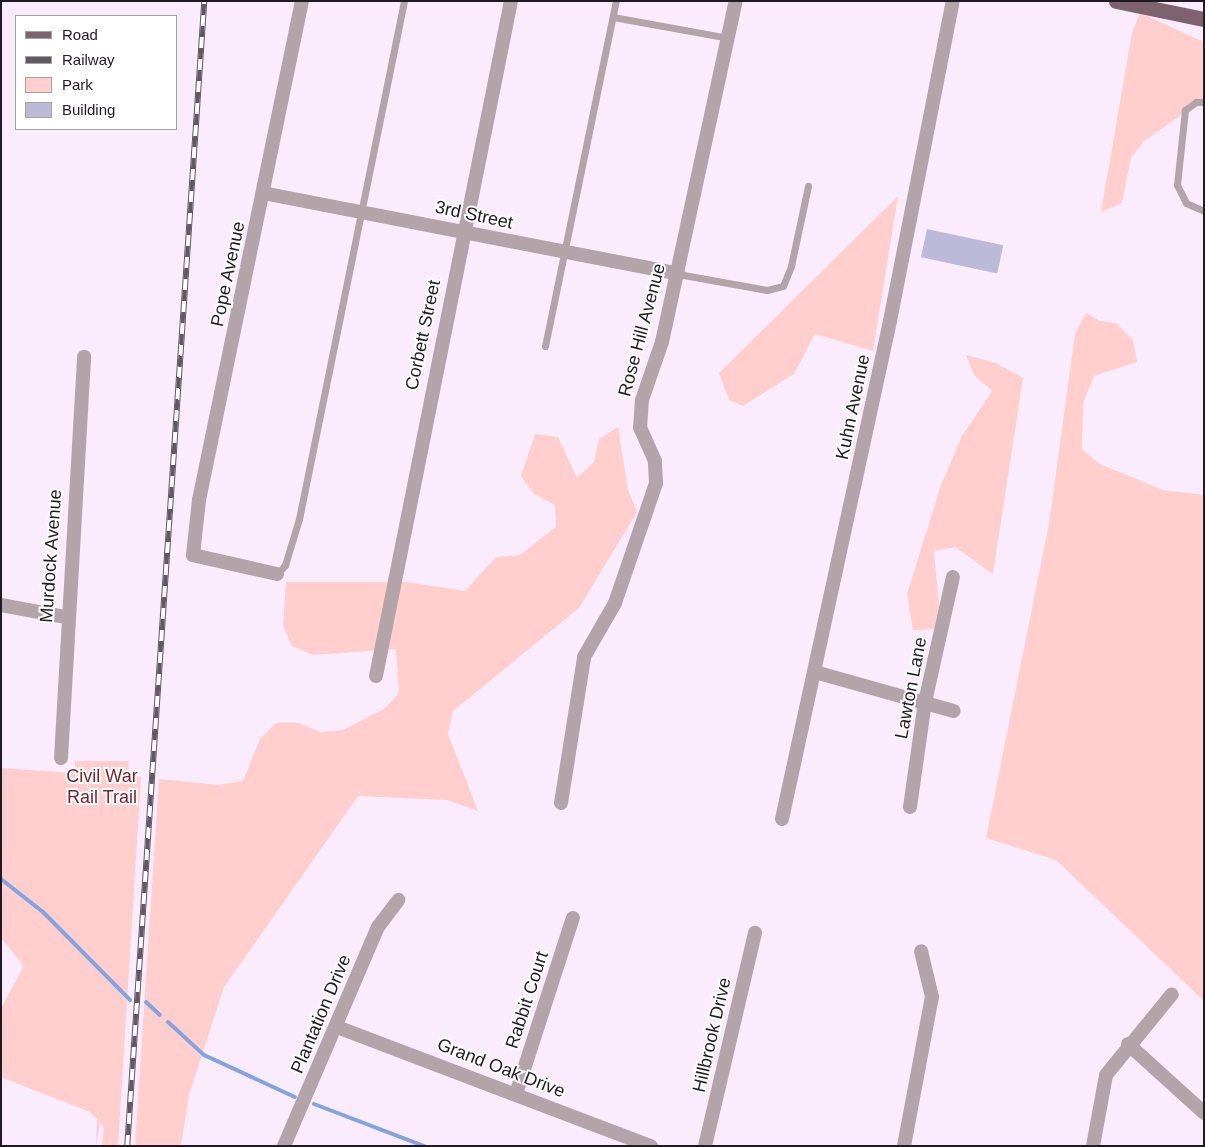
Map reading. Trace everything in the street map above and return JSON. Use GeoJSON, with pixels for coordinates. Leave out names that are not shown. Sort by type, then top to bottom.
{"type":"FeatureCollection","features":[{"type":"Feature","properties":{"kind":"main road"},"geometry":{"type":"LineString","coordinates":[[1126,2],[1204,19]]}},
{"type":"Feature","properties":{"kind":"street","name":"Pope Avenue"},"geometry":{"type":"LineString","coordinates":[[277,574],[193,555],[198,500],[302,1]]}},
{"type":"Feature","properties":{"kind":"street","name":"Corbett Street"},"geometry":{"type":"LineString","coordinates":[[376,676],[511,1]]}},
{"type":"Feature","properties":{"kind":"street","name":"Rose Hill Avenue"},"geometry":{"type":"LineString","coordinates":[[561,803],[584,657],[615,603],[656,483],[654,461],[640,416],[678,274],[736,1]]}},
{"type":"Feature","properties":{"kind":"street","name":"Kuhn Avenue"},"geometry":{"type":"LineString","coordinates":[[782,819],[815,672],[953,1]]}},
{"type":"Feature","properties":{"kind":"street","name":"3rd Street"},"geometry":{"type":"LineString","coordinates":[[263,193],[678,274]]}},
{"type":"Feature","properties":{"kind":"street","name":"Murdock Avenue"},"geometry":{"type":"LineString","coordinates":[[61,758],[66,617],[84,357]]}},
{"type":"Feature","properties":{"kind":"street","name":"Lawton Lane"},"geometry":{"type":"LineString","coordinates":[[910,807],[925,702],[953,577]]}},
{"type":"Feature","properties":{"kind":"street"},"geometry":{"type":"LineString","coordinates":[[1,605],[66,617]]}},
{"type":"Feature","properties":{"kind":"street"},"geometry":{"type":"LineString","coordinates":[[815,672],[954,711]]}},
{"type":"Feature","properties":{"kind":"street","name":"Plantation Drive"},"geometry":{"type":"LineString","coordinates":[[284,1146],[337,1027],[378,927],[398,900]]}},
{"type":"Feature","properties":{"kind":"street","name":"Rabbit Court"},"geometry":{"type":"LineString","coordinates":[[516,1094],[573,918]]}},
{"type":"Feature","properties":{"kind":"street","name":"Hillbrook Drive"},"geometry":{"type":"LineString","coordinates":[[705,1146],[755,933]]}},
{"type":"Feature","properties":{"kind":"street"},"geometry":{"type":"LineString","coordinates":[[904,1146],[932,997],[921,951]]}},
{"type":"Feature","properties":{"kind":"street"},"geometry":{"type":"LineString","coordinates":[[1093,1146],[1106,1075],[1128,1044],[1172,994]]}},
{"type":"Feature","properties":{"kind":"street","name":"Grand Oak Drive"},"geometry":{"type":"LineString","coordinates":[[337,1027],[650,1146]]}},
{"type":"Feature","properties":{"kind":"street"},"geometry":{"type":"LineString","coordinates":[[1128,1044],[1204,1113]]}},
{"type":"Feature","properties":{"kind":"lane"},"geometry":{"type":"LineString","coordinates":[[277,574],[285,565],[299,519],[404,1]]}},
{"type":"Feature","properties":{"kind":"lane"},"geometry":{"type":"LineString","coordinates":[[545,346],[616,1]]}},
{"type":"Feature","properties":{"kind":"lane"},"geometry":{"type":"LineString","coordinates":[[613,17],[728,38]]}},
{"type":"Feature","properties":{"kind":"lane"},"geometry":{"type":"LineString","coordinates":[[1204,102],[1196,102],[1185,110],[1177,185],[1186,203],[1204,211]]}},
{"type":"Feature","properties":{"kind":"lane"},"geometry":{"type":"LineString","coordinates":[[678,274],[767,290],[782,286],[791,266],[808,186]]}},
{"type":"Feature","properties":{"kind":"green space"},"geometry":{"type":"Polygon","coordinates":[[[1140,13],[1204,42],[1204,99],[1144,141],[1131,158],[1122,203],[1101,212],[1132,33],[1140,13]]]}},
{"type":"Feature","properties":{"kind":"green space"},"geometry":{"type":"Polygon","coordinates":[[[898,196],[873,351],[815,334],[794,374],[743,406],[729,400],[719,373],[898,196]]]}},
{"type":"Feature","properties":{"kind":"green space"},"geometry":{"type":"Polygon","coordinates":[[[1086,313],[1100,321],[1116,323],[1133,340],[1137,362],[1094,376],[1083,403],[1082,449],[1100,464],[1163,490],[1204,495],[1204,1001],[1056,860],[986,838],[1049,524],[1075,334],[1086,313]]]}},
{"type":"Feature","properties":{"kind":"green space"},"geometry":{"type":"Polygon","coordinates":[[[966,355],[996,363],[1023,378],[993,574],[955,547],[934,551],[939,606],[934,629],[913,630],[907,594],[940,488],[962,436],[992,391],[974,375],[966,355]]]}},
{"type":"Feature","properties":{"kind":"green space"},"geometry":{"type":"Polygon","coordinates":[[[618,427],[628,490],[637,512],[579,608],[453,711],[448,734],[478,811],[447,800],[358,796],[224,987],[189,1095],[181,1146],[135,1146],[159,779],[219,785],[243,781],[260,739],[276,723],[299,723],[320,732],[343,730],[384,709],[399,693],[396,649],[313,655],[292,646],[283,626],[286,582],[407,582],[465,591],[496,557],[520,555],[556,527],[555,505],[534,494],[521,476],[535,434],[558,437],[577,478],[594,462],[599,439],[618,427]]]}},
{"type":"Feature","properties":{"kind":"green space","name":"Civil War Rail Trail"},"geometry":{"type":"Polygon","coordinates":[[[75,761],[129,761],[128,776],[141,777],[118,1146],[102,1146],[104,1127],[100,1122],[96,1146],[97,1119],[90,1112],[1,1077],[1,1008],[24,966],[1,938],[1,768],[75,773],[75,761]]]}},
{"type":"Feature","properties":{"kind":"building"},"geometry":{"type":"Polygon","coordinates":[[[927,229],[1003,245],[997,274],[921,257],[927,229]]]}},
{"type":"Feature","properties":{"kind":"waterway"},"geometry":{"type":"LineString","coordinates":[[1,879],[43,912],[130,1000]]}},
{"type":"Feature","properties":{"kind":"waterway"},"geometry":{"type":"LineString","coordinates":[[146,1002],[160,1015]]}},
{"type":"Feature","properties":{"kind":"waterway"},"geometry":{"type":"LineString","coordinates":[[168,1022],[204,1055],[295,1097]]}},
{"type":"Feature","properties":{"kind":"waterway"},"geometry":{"type":"LineString","coordinates":[[314,1104],[424,1146]]}},
{"type":"Feature","properties":{"kind":"railway"},"geometry":{"type":"LineString","coordinates":[[127,1146],[204,1]]}}]}
